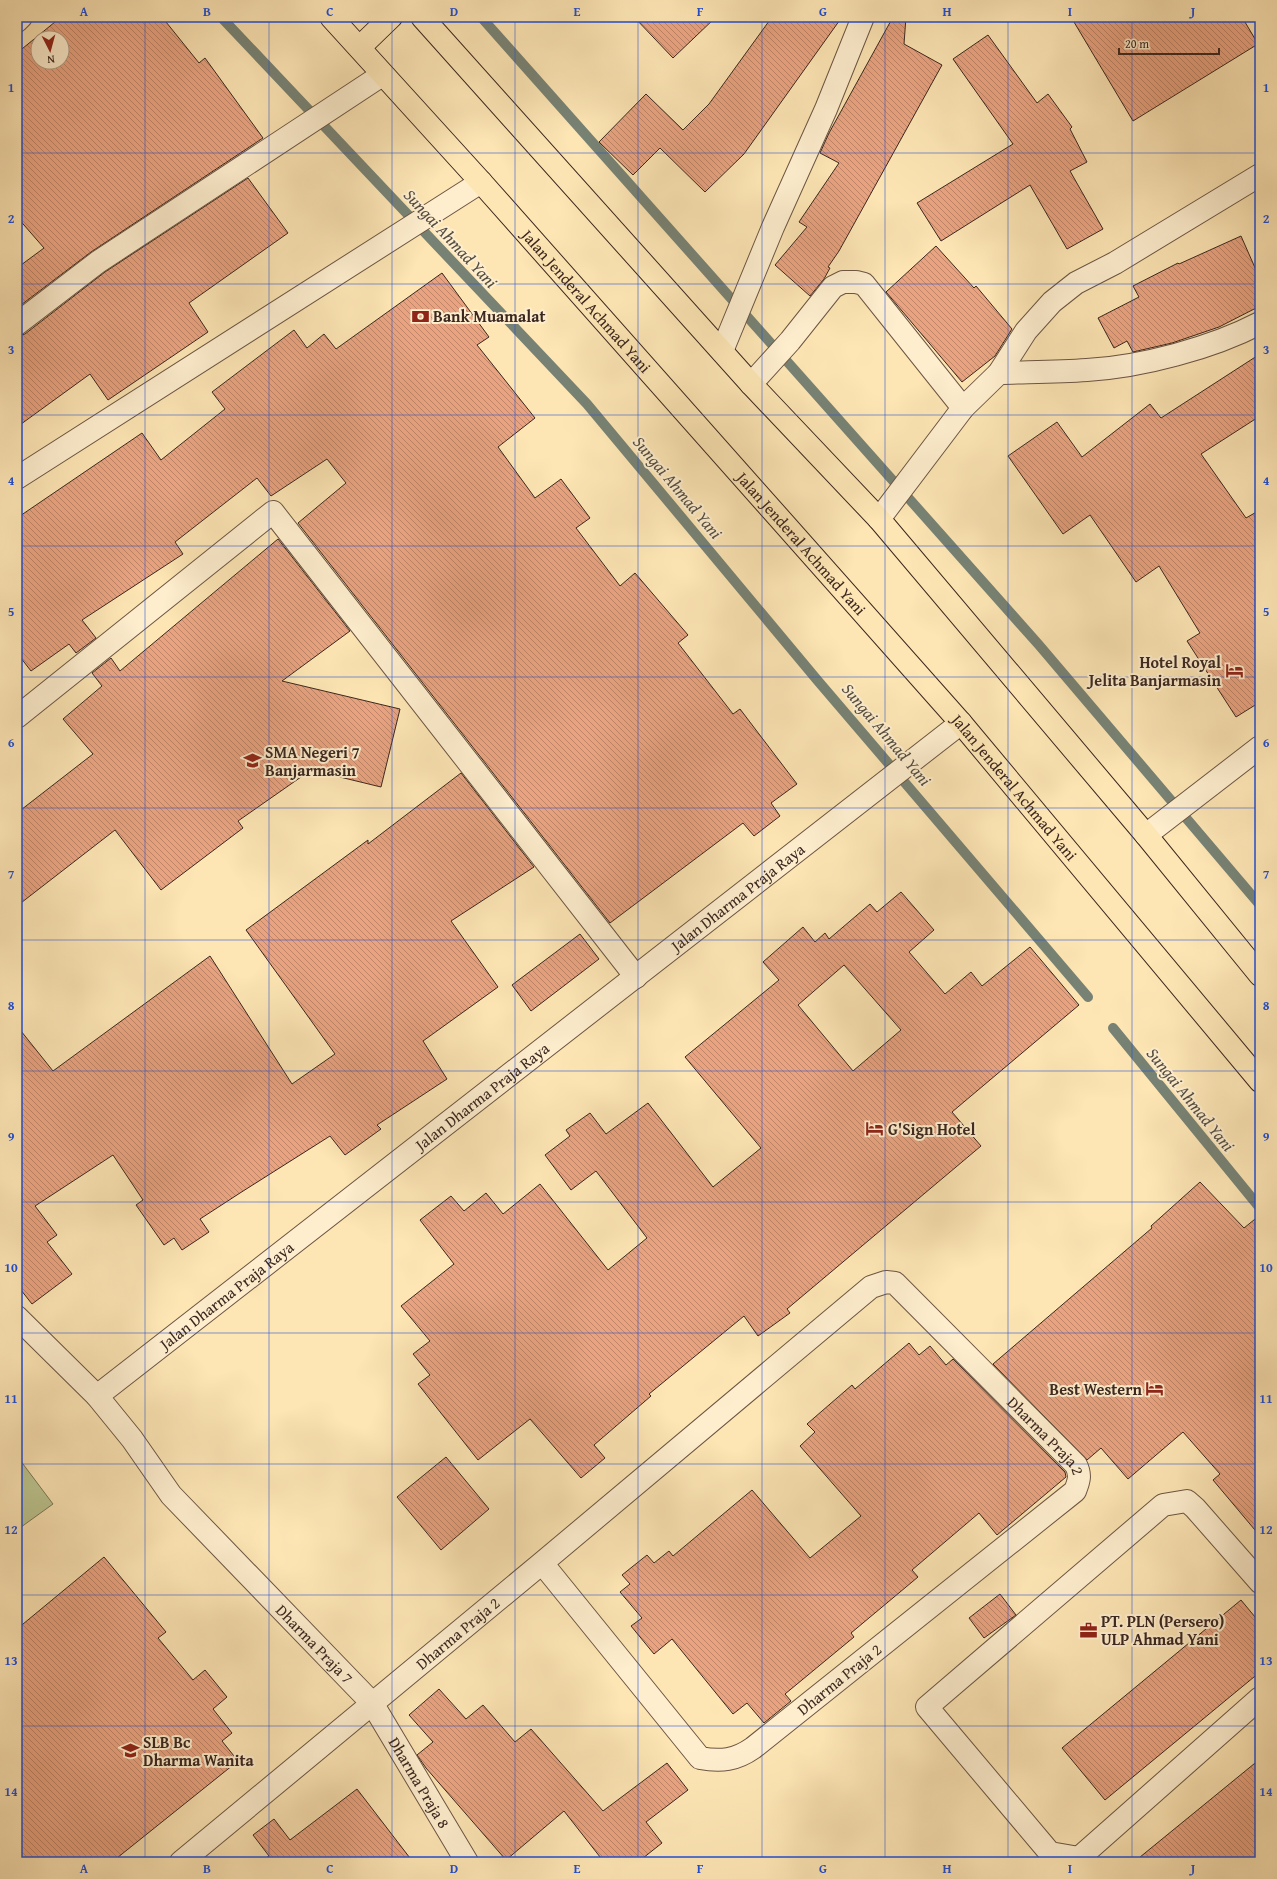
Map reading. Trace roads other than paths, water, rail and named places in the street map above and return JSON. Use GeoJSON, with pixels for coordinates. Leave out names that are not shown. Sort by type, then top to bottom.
{"type":"FeatureCollection","features":[{"type":"Feature","properties":{"kind":"highway","name":"Jalan Jenderal Achmad Yani"},"geometry":{"type":"LineString","coordinates":[[331,17],[360,47],[382,75],[481,182],[1260,1081]]}},
{"type":"Feature","properties":{"kind":"highway"},"geometry":{"type":"LineString","coordinates":[[360,47],[391,17]]}},
{"type":"Feature","properties":{"kind":"highway"},"geometry":{"type":"LineString","coordinates":[[422,17],[751,384],[879,519],[1146,835],[1260,975]]}},
{"type":"Feature","properties":{"kind":"street"},"geometry":{"type":"LineString","coordinates":[[17,21],[21,17]]}},
{"type":"Feature","properties":{"kind":"street"},"geometry":{"type":"LineString","coordinates":[[722,351],[773,227],[826,109],[863,17]]}},
{"type":"Feature","properties":{"kind":"street"},"geometry":{"type":"LineString","coordinates":[[17,324],[98,262],[382,75]]}},
{"type":"Feature","properties":{"kind":"street"},"geometry":{"type":"LineString","coordinates":[[879,519],[963,408],[999,373],[1026,331],[1052,302],[1076,283],[1115,263],[1260,175]]}},
{"type":"Feature","properties":{"kind":"street"},"geometry":{"type":"LineString","coordinates":[[17,478],[481,182]]}},
{"type":"Feature","properties":{"kind":"street"},"geometry":{"type":"LineString","coordinates":[[751,384],[774,360],[833,287],[843,282],[856,282],[864,284],[963,408]]}},
{"type":"Feature","properties":{"kind":"street"},"geometry":{"type":"LineString","coordinates":[[999,373],[1089,370],[1123,365],[1179,354],[1244,331],[1260,323]]}},
{"type":"Feature","properties":{"kind":"street"},"geometry":{"type":"LineString","coordinates":[[17,717],[273,512],[636,977]]}},
{"type":"Feature","properties":{"kind":"street","name":"Jalan Dharma Praja Raya"},"geometry":{"type":"LineString","coordinates":[[97,1396],[954,728]]}},
{"type":"Feature","properties":{"kind":"street"},"geometry":{"type":"LineString","coordinates":[[1146,835],[1260,747]]}},
{"type":"Feature","properties":{"kind":"street","name":"Dharma Praja 2"},"geometry":{"type":"LineString","coordinates":[[372,1703],[871,1288],[886,1282],[895,1283],[1076,1465],[1079,1472],[1080,1479],[1075,1491],[753,1748],[741,1756],[730,1760],[716,1761],[700,1758],[542,1563]]}},
{"type":"Feature","properties":{"kind":"street","name":"Dharma Praja 7"},"geometry":{"type":"LineString","coordinates":[[17,1318],[97,1396],[132,1439],[171,1494],[372,1703]]}},
{"type":"Feature","properties":{"kind":"street"},"geometry":{"type":"LineString","coordinates":[[1260,1582],[1195,1508],[1187,1501],[1163,1505],[927,1707],[1050,1853],[1079,1858],[1260,1698]]}},
{"type":"Feature","properties":{"kind":"street"},"geometry":{"type":"LineString","coordinates":[[181,1862],[372,1703]]}},
{"type":"Feature","properties":{"kind":"street","name":"Dharma Praja 8"},"geometry":{"type":"LineString","coordinates":[[372,1703],[468,1862]]}},
{"type":"Feature","properties":{"kind":"waterway","name":"Sungai Ahmad Yani"},"geometry":{"type":"LineString","coordinates":[[221,17],[587,404],[818,681],[1088,997]]}},
{"type":"Feature","properties":{"kind":"waterway","name":"Sungai Ahmad Yani"},"geometry":{"type":"LineString","coordinates":[[481,17],[1039,645],[1260,905]]}},
{"type":"Feature","properties":{"kind":"waterway","name":"Sungai Ahmad Yani"},"geometry":{"type":"LineString","coordinates":[[1113,1028],[1260,1208]]}},
{"type":"Feature","properties":{"kind":"place","name":"Bank Muamalat"},"geometry":{"type":"Point","coordinates":[420,316]}},
{"type":"Feature","properties":{"kind":"place","name":"Hotel Royal Jelita Banjarmasin"},"geometry":{"type":"Point","coordinates":[1234,671]}},
{"type":"Feature","properties":{"kind":"place","name":"SMA Negeri 7 Banjarmasin"},"geometry":{"type":"Point","coordinates":[252,761]}},
{"type":"Feature","properties":{"kind":"place","name":"G'Sign Hotel"},"geometry":{"type":"Point","coordinates":[875,1129]}},
{"type":"Feature","properties":{"kind":"place","name":"Best Western"},"geometry":{"type":"Point","coordinates":[1155,1389]}},
{"type":"Feature","properties":{"kind":"place","name":"PT. PLN (Persero) ULP Ahmad Yani"},"geometry":{"type":"Point","coordinates":[1088,1630]}},
{"type":"Feature","properties":{"kind":"place","name":"SLB Bc Dharma Wanita"},"geometry":{"type":"Point","coordinates":[130,1751]}}]}
